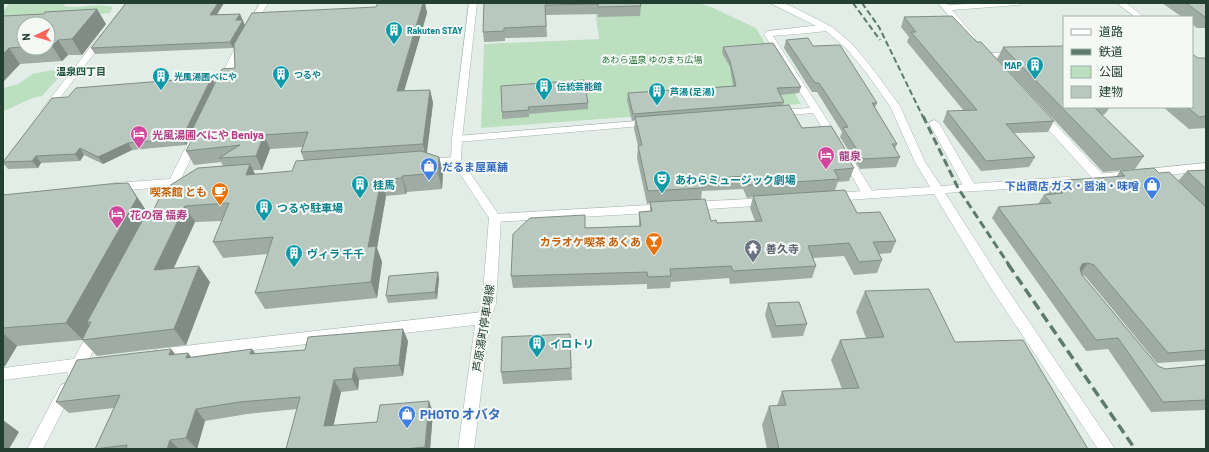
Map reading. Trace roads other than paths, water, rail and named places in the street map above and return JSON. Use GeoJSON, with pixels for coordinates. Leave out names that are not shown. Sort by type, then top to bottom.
{"type":"FeatureCollection","features":[{"type":"Feature","properties":{"kind":"street"},"geometry":{"type":"LineString","coordinates":[[216,95],[240,45],[264,3]]}},
{"type":"Feature","properties":{"kind":"street"},"geometry":{"type":"LineString","coordinates":[[473,3],[457,139],[456,160],[495,218],[783,201]]}},
{"type":"Feature","properties":{"kind":"street"},"geometry":{"type":"LineString","coordinates":[[774,3],[795,11],[829,29],[849,46],[895,106],[920,162],[936,189],[994,281],[1107,449]]}},
{"type":"Feature","properties":{"kind":"street"},"geometry":{"type":"LineString","coordinates":[[944,6],[1019,3]]}},
{"type":"Feature","properties":{"kind":"street"},"geometry":{"type":"LineString","coordinates":[[1121,3],[1139,16]]}},
{"type":"Feature","properties":{"kind":"street"},"geometry":{"type":"LineString","coordinates":[[944,6],[997,67]]}},
{"type":"Feature","properties":{"kind":"street"},"geometry":{"type":"LineString","coordinates":[[40,118],[109,27]]}},
{"type":"Feature","properties":{"kind":"street"},"geometry":{"type":"LineString","coordinates":[[829,29],[812,29],[768,34],[817,110],[868,194]]}},
{"type":"Feature","properties":{"kind":"street"},"geometry":{"type":"LineString","coordinates":[[982,50],[1025,55]]}},
{"type":"Feature","properties":{"kind":"street"},"geometry":{"type":"LineString","coordinates":[[1035,108],[1099,178]]}},
{"type":"Feature","properties":{"kind":"street"},"geometry":{"type":"LineString","coordinates":[[763,114],[817,110]]}},
{"type":"Feature","properties":{"kind":"street"},"geometry":{"type":"LineString","coordinates":[[457,139],[656,122]]}},
{"type":"Feature","properties":{"kind":"street"},"geometry":{"type":"LineString","coordinates":[[934,123],[970,187]]}},
{"type":"Feature","properties":{"kind":"street"},"geometry":{"type":"LineString","coordinates":[[160,210],[199,130]]}},
{"type":"Feature","properties":{"kind":"street"},"geometry":{"type":"LineString","coordinates":[[417,163],[456,160]]}},
{"type":"Feature","properties":{"kind":"street"},"geometry":{"type":"LineString","coordinates":[[822,198],[1080,180],[1206,167]]}},
{"type":"Feature","properties":{"kind":"street"},"geometry":{"type":"LineString","coordinates":[[1157,172],[1168,183]]}},
{"type":"Feature","properties":{"kind":"street"},"geometry":{"type":"LineString","coordinates":[[104,188],[189,181]]}},
{"type":"Feature","properties":{"kind":"street","name":"芦原湯町停車場線"},"geometry":{"type":"LineString","coordinates":[[466,449],[483,318],[489,304],[495,218]]}},
{"type":"Feature","properties":{"kind":"street"},"geometry":{"type":"LineString","coordinates":[[142,357],[483,318]]}},
{"type":"Feature","properties":{"kind":"street"},"geometry":{"type":"LineString","coordinates":[[35,449],[101,322]]}},
{"type":"Feature","properties":{"kind":"street"},"geometry":{"type":"LineString","coordinates":[[3,374],[95,362]]}},
{"type":"Feature","properties":{"kind":"railway"},"geometry":{"type":"LineString","coordinates":[[853,3],[880,40]]}},
{"type":"Feature","properties":{"kind":"railway"},"geometry":{"type":"LineString","coordinates":[[862,3],[879,27],[923,117]]}},
{"type":"Feature","properties":{"kind":"railway"},"geometry":{"type":"LineString","coordinates":[[923,116],[958,188],[1009,265]]}},
{"type":"Feature","properties":{"kind":"railway"},"geometry":{"type":"LineString","coordinates":[[1008,264],[1135,449]]}},
{"type":"Feature","properties":{"kind":"place","name":"Rakuten STAY"},"geometry":{"type":"Point","coordinates":[394,45]}},
{"type":"Feature","properties":{"kind":"place","name":"MAP"},"geometry":{"type":"Point","coordinates":[1035,80]}},
{"type":"Feature","properties":{"kind":"place","name":"つるや"},"geometry":{"type":"Point","coordinates":[281,89]}},
{"type":"Feature","properties":{"kind":"place","name":"光風湯圃べにや"},"geometry":{"type":"Point","coordinates":[161,91]}},
{"type":"Feature","properties":{"kind":"place","name":"伝統芸能館"},"geometry":{"type":"Point","coordinates":[544,101]}},
{"type":"Feature","properties":{"kind":"place","name":"芦湯 (足湯)"},"geometry":{"type":"Point","coordinates":[657,106]}},
{"type":"Feature","properties":{"kind":"place","name":"光風湯圃べにや Beniya"},"geometry":{"type":"Point","coordinates":[139,149]}},
{"type":"Feature","properties":{"kind":"place","name":"龍泉"},"geometry":{"type":"Point","coordinates":[826,170]}},
{"type":"Feature","properties":{"kind":"place","name":"だるま屋菓舗"},"geometry":{"type":"Point","coordinates":[429,181]}},
{"type":"Feature","properties":{"kind":"place","name":"あわらミュージック劇場"},"geometry":{"type":"Point","coordinates":[662,194]}},
{"type":"Feature","properties":{"kind":"place","name":"桂馬"},"geometry":{"type":"Point","coordinates":[360,199]}},
{"type":"Feature","properties":{"kind":"place","name":"下出商店 ガス・醤油・味噌"},"geometry":{"type":"Point","coordinates":[1152,200]}},
{"type":"Feature","properties":{"kind":"place","name":"喫茶館 とも"},"geometry":{"type":"Point","coordinates":[220,206]}},
{"type":"Feature","properties":{"kind":"place","name":"つるや駐車場"},"geometry":{"type":"Point","coordinates":[264,222]}},
{"type":"Feature","properties":{"kind":"place","name":"花の宿 福寿"},"geometry":{"type":"Point","coordinates":[117,229]}},
{"type":"Feature","properties":{"kind":"place","name":"カラオケ喫茶 あくあ"},"geometry":{"type":"Point","coordinates":[654,256]}},
{"type":"Feature","properties":{"kind":"place","name":"善久寺"},"geometry":{"type":"Point","coordinates":[753,263]}},
{"type":"Feature","properties":{"kind":"place","name":"ヴィラ 千千"},"geometry":{"type":"Point","coordinates":[294,268]}},
{"type":"Feature","properties":{"kind":"place","name":"イロトリ"},"geometry":{"type":"Point","coordinates":[537,358]}},
{"type":"Feature","properties":{"kind":"place","name":"PHOTO オバタ"},"geometry":{"type":"Point","coordinates":[407,429]}},
{"type":"Feature","properties":{"kind":"district","name":"温泉四丁目"},"geometry":{"type":"Point","coordinates":[81,71]}},
{"type":"Feature","properties":{"kind":"park label","name":"あわら温泉 ゆのまち広場"},"geometry":{"type":"Point","coordinates":[652,59]}}]}
